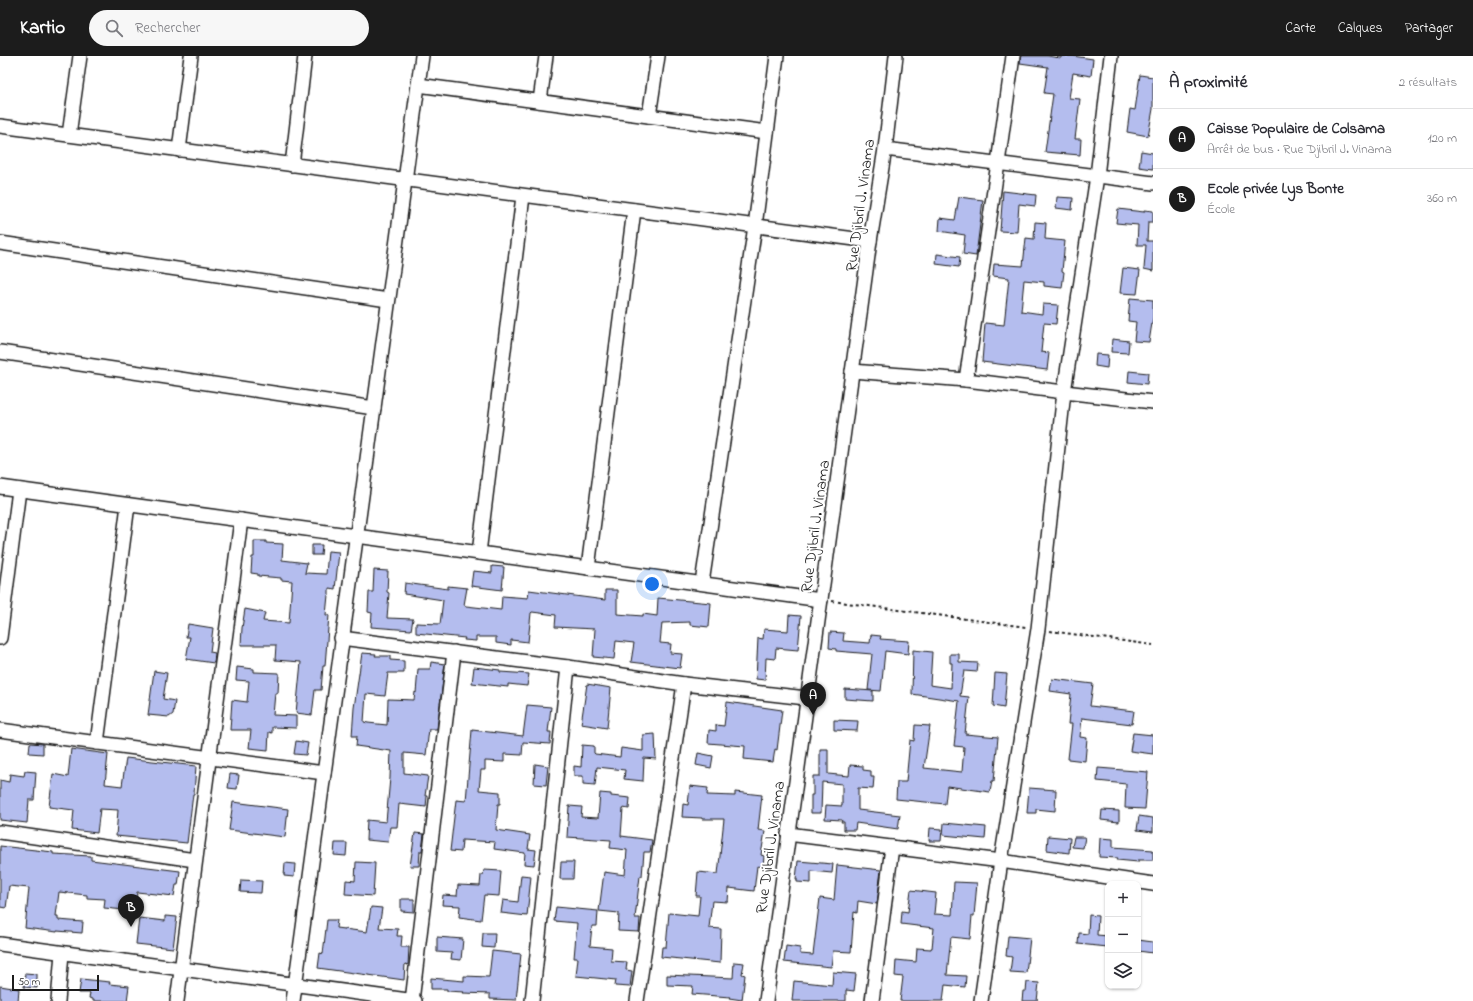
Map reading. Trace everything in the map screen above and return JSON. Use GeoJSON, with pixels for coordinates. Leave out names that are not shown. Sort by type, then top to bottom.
{"type":"FeatureCollection","features":[{"type":"Feature","properties":{"kind":"street"},"geometry":{"type":"LineString","coordinates":[[69,135],[80,56]]}},
{"type":"Feature","properties":{"kind":"street"},"geometry":{"type":"LineString","coordinates":[[179,150],[191,56]]}},
{"type":"Feature","properties":{"kind":"street"},"geometry":{"type":"LineString","coordinates":[[292,165],[305,56]]}},
{"type":"Feature","properties":{"kind":"street"},"geometry":{"type":"LineString","coordinates":[[293,1001],[341,638],[422,56]]}},
{"type":"Feature","properties":{"kind":"street"},"geometry":{"type":"LineString","coordinates":[[540,101],[546,56]]}},
{"type":"Feature","properties":{"kind":"street"},"geometry":{"type":"LineString","coordinates":[[649,116],[658,56]]}},
{"type":"Feature","properties":{"kind":"street"},"geometry":{"type":"LineString","coordinates":[[702,583],[755,226],[777,56]]}},
{"type":"Feature","properties":{"kind":"street","name":"Rue Djibril J. Vinama"},"geometry":{"type":"LineString","coordinates":[[766,1001],[806,698],[821,600],[870,241],[885,149],[896,56]]}},
{"type":"Feature","properties":{"kind":"street"},"geometry":{"type":"LineString","coordinates":[[966,380],[1012,56]]}},
{"type":"Feature","properties":{"kind":"street"},"geometry":{"type":"LineString","coordinates":[[981,1001],[1001,861],[1038,629],[1064,392],[1097,176],[1111,56]]}},
{"type":"Feature","properties":{"kind":"street"},"geometry":{"type":"LineString","coordinates":[[418,85],[767,132]]}},
{"type":"Feature","properties":{"kind":"street"},"geometry":{"type":"LineString","coordinates":[[0,126],[870,241]]}},
{"type":"Feature","properties":{"kind":"street"},"geometry":{"type":"LineString","coordinates":[[885,149],[1153,183]]}},
{"type":"Feature","properties":{"kind":"street"},"geometry":{"type":"LineString","coordinates":[[479,553],[523,196]]}},
{"type":"Feature","properties":{"kind":"street"},"geometry":{"type":"LineString","coordinates":[[588,568],[634,210]]}},
{"type":"Feature","properties":{"kind":"street"},"geometry":{"type":"LineString","coordinates":[[0,243],[388,300]]}},
{"type":"Feature","properties":{"kind":"street"},"geometry":{"type":"LineString","coordinates":[[0,352],[374,408]]}},
{"type":"Feature","properties":{"kind":"street"},"geometry":{"type":"LineString","coordinates":[[852,371],[966,380],[1153,402]]}},
{"type":"Feature","properties":{"kind":"street"},"geometry":{"type":"LineString","coordinates":[[0,487],[821,600]]}},
{"type":"Feature","properties":{"kind":"street"},"geometry":{"type":"LineString","coordinates":[[0,638],[19,490]]}},
{"type":"Feature","properties":{"kind":"street"},"geometry":{"type":"LineString","coordinates":[[97,743],[128,505]]}},
{"type":"Feature","properties":{"kind":"street"},"geometry":{"type":"LineString","coordinates":[[177,1001],[194,860],[241,520]]}},
{"type":"Feature","properties":{"kind":"street"},"geometry":{"type":"LineString","coordinates":[[341,638],[684,684],[806,698]]}},
{"type":"Feature","properties":{"kind":"street"},"geometry":{"type":"LineString","coordinates":[[0,944],[413,1001],[454,652]]}},
{"type":"Feature","properties":{"kind":"street"},"geometry":{"type":"LineString","coordinates":[[532,1001],[568,668]]}},
{"type":"Feature","properties":{"kind":"street"},"geometry":{"type":"LineString","coordinates":[[638,1001],[684,684]]}},
{"type":"Feature","properties":{"kind":"street"},"geometry":{"type":"LineString","coordinates":[[0,730],[324,773]]}},
{"type":"Feature","properties":{"kind":"street"},"geometry":{"type":"LineString","coordinates":[[0,832],[194,860]]}},
{"type":"Feature","properties":{"kind":"street"},"geometry":{"type":"LineString","coordinates":[[788,834],[1001,861],[1153,884]]}},
{"type":"Feature","properties":{"kind":"street"},"geometry":{"type":"LineString","coordinates":[[872,1001],[892,847]]}},
{"type":"Feature","properties":{"kind":"street"},"geometry":{"type":"LineString","coordinates":[[58,1001],[62,953]]}},
{"type":"Feature","properties":{"kind":"path"},"geometry":{"type":"LineString","coordinates":[[821,600],[1153,645]]}},
{"type":"Feature","properties":{"kind":"building"},"geometry":{"type":"Polygon","coordinates":[[[1021,56],[1047,56],[1061,58],[1061,56],[1073,56],[1093,59],[1091,76],[1073,73],[1069,98],[1080,99],[1075,139],[1081,139],[1080,155],[1045,152],[1053,94],[1044,93],[1048,67],[1020,63],[1021,56]]]}},
{"type":"Feature","properties":{"kind":"building"},"geometry":{"type":"Polygon","coordinates":[[[1140,75],[1153,77],[1153,109],[1148,136],[1127,132],[1130,109],[1135,110],[1140,75]]]}},
{"type":"Feature","properties":{"kind":"building"},"geometry":{"type":"Polygon","coordinates":[[[1141,151],[1153,153],[1153,169],[1139,167],[1141,151]]]}},
{"type":"Feature","properties":{"kind":"building"},"geometry":{"type":"Polygon","coordinates":[[[1003,191],[1036,195],[1035,206],[1019,204],[1017,232],[1000,231],[1003,191]]]}},
{"type":"Feature","properties":{"kind":"building"},"geometry":{"type":"Polygon","coordinates":[[[959,197],[983,200],[976,256],[963,254],[965,235],[939,231],[940,218],[955,220],[959,197]]]}},
{"type":"Feature","properties":{"kind":"building"},"geometry":{"type":"Polygon","coordinates":[[[1057,197],[1073,198],[1072,210],[1056,208],[1057,197]]]}},
{"type":"Feature","properties":{"kind":"building"},"geometry":{"type":"Polygon","coordinates":[[[1118,209],[1144,212],[1144,210],[1153,211],[1153,222],[1148,222],[1147,241],[1153,241],[1153,271],[1144,269],[1146,245],[1137,245],[1138,225],[1116,223],[1118,209]]]}},
{"type":"Feature","properties":{"kind":"building"},"geometry":{"type":"Polygon","coordinates":[[[1035,222],[1046,223],[1045,239],[1065,241],[1062,288],[1044,286],[1044,282],[1024,280],[1021,311],[1042,314],[1043,304],[1058,305],[1056,324],[1044,323],[1041,352],[1049,353],[1047,370],[982,362],[985,323],[1004,325],[1009,278],[993,276],[994,264],[1023,266],[1026,238],[1034,239],[1035,222]]]}},
{"type":"Feature","properties":{"kind":"building"},"geometry":{"type":"Polygon","coordinates":[[[937,254],[960,257],[959,267],[936,264],[937,254]]]}},
{"type":"Feature","properties":{"kind":"building"},"geometry":{"type":"Polygon","coordinates":[[[1123,268],[1140,270],[1137,294],[1120,293],[1123,268]]]}},
{"type":"Feature","properties":{"kind":"building"},"geometry":{"type":"Polygon","coordinates":[[[1130,298],[1153,300],[1153,317],[1149,342],[1134,341],[1136,322],[1128,321],[1130,298]]]}},
{"type":"Feature","properties":{"kind":"building"},"geometry":{"type":"Polygon","coordinates":[[[1112,339],[1129,341],[1128,353],[1111,352],[1112,339]]]}},
{"type":"Feature","properties":{"kind":"building"},"geometry":{"type":"Polygon","coordinates":[[[1096,354],[1108,355],[1107,368],[1095,366],[1096,354]]]}},
{"type":"Feature","properties":{"kind":"building"},"geometry":{"type":"Polygon","coordinates":[[[1129,371],[1148,373],[1147,384],[1128,382],[1129,371]]]}},
{"type":"Feature","properties":{"kind":"building"},"geometry":{"type":"Polygon","coordinates":[[[254,541],[266,541],[266,543],[283,544],[282,560],[307,563],[305,573],[326,574],[328,551],[339,552],[335,589],[329,588],[328,595],[326,615],[329,615],[325,666],[323,666],[321,690],[315,690],[312,715],[296,713],[301,662],[275,660],[276,645],[241,645],[245,609],[265,613],[263,621],[289,623],[292,581],[281,580],[281,578],[258,576],[258,574],[251,573],[252,557],[254,557],[254,541]]]}},
{"type":"Feature","properties":{"kind":"building"},"geometry":{"type":"Polygon","coordinates":[[[312,545],[322,545],[321,555],[312,555],[312,545]]]}},
{"type":"Feature","properties":{"kind":"building"},"geometry":{"type":"Polygon","coordinates":[[[492,566],[504,567],[502,590],[471,586],[473,571],[492,573],[492,566]]]}},
{"type":"Feature","properties":{"kind":"building"},"geometry":{"type":"Polygon","coordinates":[[[374,570],[388,571],[387,592],[389,593],[387,618],[413,619],[411,630],[371,627],[372,613],[368,612],[369,592],[373,592],[374,570]]]}},
{"type":"Feature","properties":{"kind":"building"},"geometry":{"type":"Polygon","coordinates":[[[405,583],[448,589],[448,586],[467,588],[464,605],[501,610],[502,596],[528,598],[529,590],[605,600],[605,590],[617,590],[617,614],[643,616],[643,614],[657,616],[658,598],[711,603],[709,627],[690,625],[690,622],[662,623],[660,643],[671,644],[670,653],[682,654],[680,668],[631,662],[634,643],[616,641],[614,659],[593,657],[595,629],[555,627],[556,615],[532,612],[528,642],[511,640],[511,645],[496,643],[496,637],[476,637],[476,641],[464,640],[465,638],[416,633],[416,623],[440,624],[443,600],[404,594],[405,583]]]}},
{"type":"Feature","properties":{"kind":"building"},"geometry":{"type":"Polygon","coordinates":[[[789,615],[801,616],[798,650],[776,648],[775,659],[766,658],[765,680],[756,679],[758,638],[763,639],[764,629],[788,631],[789,615]]]}},
{"type":"Feature","properties":{"kind":"building"},"geometry":{"type":"Polygon","coordinates":[[[188,624],[213,628],[210,652],[215,653],[214,663],[186,659],[190,637],[186,637],[188,624]]]}},
{"type":"Feature","properties":{"kind":"building"},"geometry":{"type":"Polygon","coordinates":[[[830,632],[844,633],[843,641],[870,643],[871,635],[881,636],[880,639],[909,641],[908,654],[885,651],[881,691],[868,690],[872,654],[836,651],[836,649],[829,648],[830,632]]]}},
{"type":"Feature","properties":{"kind":"building"},"geometry":{"type":"Polygon","coordinates":[[[913,650],[932,652],[930,685],[951,688],[952,663],[950,663],[950,654],[959,654],[959,662],[978,663],[977,672],[964,671],[960,696],[969,697],[965,734],[998,737],[994,781],[992,781],[990,792],[947,786],[945,804],[896,799],[897,782],[906,782],[910,740],[914,741],[915,725],[930,726],[924,768],[962,772],[964,747],[954,746],[959,701],[912,694],[913,650]]]}},
{"type":"Feature","properties":{"kind":"building"},"geometry":{"type":"Polygon","coordinates":[[[362,653],[376,654],[375,656],[390,656],[390,660],[404,661],[404,673],[388,673],[385,696],[366,694],[364,722],[368,723],[387,725],[388,699],[414,700],[418,669],[430,669],[431,662],[445,664],[437,729],[429,729],[426,755],[404,753],[404,773],[428,776],[425,796],[427,796],[426,807],[399,804],[397,827],[390,827],[388,842],[366,840],[367,820],[386,822],[391,751],[356,746],[357,736],[352,736],[354,708],[362,653]]]}},
{"type":"Feature","properties":{"kind":"building"},"geometry":{"type":"Polygon","coordinates":[[[237,667],[254,669],[254,672],[279,673],[278,693],[275,693],[273,715],[296,716],[296,728],[272,727],[272,733],[269,732],[268,750],[249,748],[251,730],[230,730],[232,700],[247,702],[249,681],[236,680],[237,667]]]}},
{"type":"Feature","properties":{"kind":"building"},"geometry":{"type":"Polygon","coordinates":[[[474,667],[500,670],[500,672],[529,674],[527,686],[508,684],[508,687],[472,683],[474,667]]]}},
{"type":"Feature","properties":{"kind":"building"},"geometry":{"type":"Polygon","coordinates":[[[154,671],[167,673],[163,699],[175,701],[173,714],[169,717],[148,715],[154,671]]]}},
{"type":"Feature","properties":{"kind":"building"},"geometry":{"type":"Polygon","coordinates":[[[995,673],[1007,674],[1004,708],[993,706],[995,673]]]}},
{"type":"Feature","properties":{"kind":"building"},"geometry":{"type":"Polygon","coordinates":[[[1052,679],[1093,684],[1090,706],[1134,711],[1132,724],[1082,718],[1080,737],[1087,738],[1085,761],[1068,759],[1072,724],[1068,724],[1071,694],[1050,691],[1052,679]]]}},
{"type":"Feature","properties":{"kind":"building"},"geometry":{"type":"Polygon","coordinates":[[[587,684],[611,688],[607,728],[581,724],[587,684]]]}},
{"type":"Feature","properties":{"kind":"building"},"geometry":{"type":"Polygon","coordinates":[[[845,689],[873,691],[873,701],[845,699],[845,689]]]}},
{"type":"Feature","properties":{"kind":"building"},"geometry":{"type":"Polygon","coordinates":[[[727,702],[782,710],[777,750],[775,749],[773,762],[744,759],[745,746],[708,743],[709,730],[716,731],[716,725],[724,726],[727,702]]]}},
{"type":"Feature","properties":{"kind":"building"},"geometry":{"type":"Polygon","coordinates":[[[527,705],[551,707],[548,732],[551,732],[550,744],[523,742],[522,755],[504,754],[504,762],[485,761],[485,770],[481,770],[479,790],[500,792],[500,804],[498,804],[496,830],[530,835],[528,849],[536,850],[534,865],[524,864],[525,853],[494,849],[495,842],[462,840],[461,852],[450,851],[456,800],[466,801],[472,730],[523,736],[527,705]]]}},
{"type":"Feature","properties":{"kind":"building"},"geometry":{"type":"Polygon","coordinates":[[[834,720],[858,721],[857,731],[834,730],[834,720]]]}},
{"type":"Feature","properties":{"kind":"building"},"geometry":{"type":"Polygon","coordinates":[[[1133,733],[1153,735],[1153,754],[1130,751],[1133,733]]]}},
{"type":"Feature","properties":{"kind":"building"},"geometry":{"type":"Polygon","coordinates":[[[655,734],[656,759],[644,758],[643,781],[624,779],[625,770],[597,767],[595,785],[583,784],[583,776],[574,776],[574,766],[581,767],[582,745],[594,746],[595,754],[620,757],[621,748],[643,751],[643,735],[655,734]]]}},
{"type":"Feature","properties":{"kind":"building"},"geometry":{"type":"Polygon","coordinates":[[[296,741],[308,743],[306,755],[294,754],[296,741]]]}},
{"type":"Feature","properties":{"kind":"building"},"geometry":{"type":"Polygon","coordinates":[[[30,743],[43,744],[43,754],[29,753],[30,743]]]}},
{"type":"Feature","properties":{"kind":"building"},"geometry":{"type":"Polygon","coordinates":[[[71,749],[108,754],[105,784],[122,786],[126,758],[196,766],[194,794],[187,843],[116,836],[118,810],[100,809],[97,833],[72,830],[74,810],[49,807],[53,774],[68,777],[71,749]]]}},
{"type":"Feature","properties":{"kind":"building"},"geometry":{"type":"Polygon","coordinates":[[[820,749],[828,749],[828,774],[849,776],[850,765],[863,766],[863,770],[871,771],[871,777],[874,777],[873,789],[858,788],[858,810],[900,815],[898,829],[856,823],[855,830],[844,830],[844,822],[841,822],[842,820],[825,819],[826,805],[842,806],[842,784],[822,782],[821,813],[811,813],[813,776],[820,776],[820,749]]]}},
{"type":"Feature","properties":{"kind":"building"},"geometry":{"type":"Polygon","coordinates":[[[698,753],[713,756],[711,768],[696,765],[698,753]]]}},
{"type":"Feature","properties":{"kind":"building"},"geometry":{"type":"Polygon","coordinates":[[[535,764],[548,766],[546,785],[534,784],[535,764]]]}},
{"type":"Feature","properties":{"kind":"building"},"geometry":{"type":"Polygon","coordinates":[[[1098,768],[1148,772],[1145,809],[1125,808],[1126,784],[1097,781],[1098,768]]]}},
{"type":"Feature","properties":{"kind":"building"},"geometry":{"type":"Polygon","coordinates":[[[25,771],[36,772],[34,800],[29,800],[27,823],[0,820],[0,780],[9,782],[10,774],[24,776],[25,771]]]}},
{"type":"Feature","properties":{"kind":"building"},"geometry":{"type":"Polygon","coordinates":[[[230,774],[239,775],[237,789],[228,788],[230,774]]]}},
{"type":"Feature","properties":{"kind":"building"},"geometry":{"type":"Polygon","coordinates":[[[690,786],[708,788],[707,795],[735,796],[735,792],[762,795],[758,830],[765,831],[761,855],[764,856],[763,867],[757,866],[754,891],[729,888],[728,902],[712,901],[709,928],[721,929],[720,963],[661,957],[662,947],[666,947],[669,913],[698,916],[700,896],[696,896],[698,872],[718,874],[724,819],[682,817],[683,804],[688,805],[690,786]]]}},
{"type":"Feature","properties":{"kind":"building"},"geometry":{"type":"Polygon","coordinates":[[[1029,788],[1056,790],[1055,811],[1036,809],[1036,813],[1027,813],[1029,788]]]}},
{"type":"Feature","properties":{"kind":"building"},"geometry":{"type":"Polygon","coordinates":[[[600,793],[630,798],[629,809],[623,808],[621,836],[652,840],[650,852],[644,852],[642,876],[640,876],[635,918],[640,918],[639,932],[618,931],[619,913],[599,911],[604,872],[625,875],[627,850],[610,848],[611,840],[567,837],[569,806],[582,807],[581,817],[598,818],[600,793]]]}},
{"type":"Feature","properties":{"kind":"building"},"geometry":{"type":"Polygon","coordinates":[[[233,802],[288,809],[285,837],[229,830],[233,802]]]}},
{"type":"Feature","properties":{"kind":"building"},"geometry":{"type":"Polygon","coordinates":[[[1102,810],[1119,811],[1119,822],[1101,820],[1102,810]]]}},
{"type":"Feature","properties":{"kind":"building"},"geometry":{"type":"Polygon","coordinates":[[[1139,816],[1153,818],[1153,832],[1137,830],[1139,816]]]}},
{"type":"Feature","properties":{"kind":"building"},"geometry":{"type":"Polygon","coordinates":[[[944,823],[986,827],[985,839],[943,835],[944,823]]]}},
{"type":"Feature","properties":{"kind":"building"},"geometry":{"type":"Polygon","coordinates":[[[930,828],[942,829],[941,841],[929,841],[930,828]]]}},
{"type":"Feature","properties":{"kind":"building"},"geometry":{"type":"Polygon","coordinates":[[[415,833],[424,834],[422,851],[420,851],[419,866],[410,866],[415,833]]]}},
{"type":"Feature","properties":{"kind":"building"},"geometry":{"type":"Polygon","coordinates":[[[1048,836],[1070,838],[1069,853],[1047,850],[1048,836]]]}},
{"type":"Feature","properties":{"kind":"building"},"geometry":{"type":"Polygon","coordinates":[[[1074,837],[1085,837],[1083,848],[1072,847],[1074,837]]]}},
{"type":"Feature","properties":{"kind":"building"},"geometry":{"type":"Polygon","coordinates":[[[1100,838],[1113,839],[1113,847],[1153,850],[1153,860],[1138,860],[1138,862],[1117,860],[1118,858],[1099,857],[1100,838]]]}},
{"type":"Feature","properties":{"kind":"building"},"geometry":{"type":"Polygon","coordinates":[[[335,843],[347,843],[346,856],[334,855],[335,843]]]}},
{"type":"Feature","properties":{"kind":"building"},"geometry":{"type":"Polygon","coordinates":[[[0,846],[53,852],[53,854],[91,856],[91,860],[180,871],[178,885],[176,885],[174,896],[137,892],[135,911],[104,908],[105,899],[87,898],[87,895],[59,892],[56,916],[58,916],[58,920],[83,922],[82,933],[25,928],[29,888],[9,886],[6,908],[0,907],[0,846]]]}},
{"type":"Feature","properties":{"kind":"building"},"geometry":{"type":"Polygon","coordinates":[[[798,861],[833,864],[832,873],[811,871],[811,883],[797,882],[798,861]]]}},
{"type":"Feature","properties":{"kind":"building"},"geometry":{"type":"Polygon","coordinates":[[[356,862],[375,863],[373,896],[345,894],[346,880],[355,881],[356,862]]]}},
{"type":"Feature","properties":{"kind":"building"},"geometry":{"type":"Polygon","coordinates":[[[561,862],[574,862],[573,879],[560,879],[561,862]]]}},
{"type":"Feature","properties":{"kind":"building"},"geometry":{"type":"Polygon","coordinates":[[[285,863],[295,864],[294,877],[284,876],[285,863]]]}},
{"type":"Feature","properties":{"kind":"building"},"geometry":{"type":"Polygon","coordinates":[[[837,865],[881,870],[877,904],[858,901],[857,913],[854,912],[851,952],[833,951],[831,967],[784,962],[786,946],[800,948],[800,954],[813,955],[820,898],[834,900],[837,865]]]}},
{"type":"Feature","properties":{"kind":"building"},"geometry":{"type":"Polygon","coordinates":[[[484,870],[501,871],[499,896],[484,895],[481,920],[459,917],[460,906],[442,905],[443,895],[457,896],[458,885],[480,886],[481,875],[483,875],[484,870]]]}},
{"type":"Feature","properties":{"kind":"building"},"geometry":{"type":"Polygon","coordinates":[[[521,875],[531,876],[527,916],[501,913],[503,900],[518,902],[521,875]]]}},
{"type":"Feature","properties":{"kind":"building"},"geometry":{"type":"Polygon","coordinates":[[[241,880],[262,881],[261,893],[240,892],[241,880]]]}},
{"type":"Feature","properties":{"kind":"building"},"geometry":{"type":"Polygon","coordinates":[[[954,882],[977,883],[970,939],[951,937],[947,975],[966,976],[965,987],[945,985],[943,1001],[900,1001],[903,977],[895,976],[896,960],[916,962],[917,948],[932,948],[934,928],[901,924],[902,911],[908,912],[911,890],[936,893],[934,914],[952,915],[954,882]]]}},
{"type":"Feature","properties":{"kind":"building"},"geometry":{"type":"Polygon","coordinates":[[[401,899],[414,899],[414,912],[401,911],[401,899]]]}},
{"type":"Feature","properties":{"kind":"building"},"geometry":{"type":"Polygon","coordinates":[[[371,907],[382,908],[379,928],[398,929],[397,936],[402,936],[401,947],[409,947],[408,965],[405,964],[404,980],[318,968],[320,953],[323,954],[327,920],[337,920],[336,928],[367,932],[371,907]]]}},
{"type":"Feature","properties":{"kind":"building"},"geometry":{"type":"Polygon","coordinates":[[[556,907],[598,911],[597,926],[592,926],[590,946],[612,948],[611,961],[627,962],[626,970],[632,971],[630,987],[615,986],[616,980],[576,976],[578,958],[574,958],[577,923],[554,921],[556,907]]]}},
{"type":"Feature","properties":{"kind":"building"},"geometry":{"type":"Polygon","coordinates":[[[1089,915],[1098,916],[1097,935],[1105,936],[1105,947],[1078,944],[1079,933],[1088,934],[1089,915]]]}},
{"type":"Feature","properties":{"kind":"building"},"geometry":{"type":"Polygon","coordinates":[[[165,916],[177,917],[173,948],[136,944],[139,918],[165,921],[165,916]]]}},
{"type":"Feature","properties":{"kind":"building"},"geometry":{"type":"Polygon","coordinates":[[[483,933],[495,933],[494,948],[482,947],[483,933]]]}},
{"type":"Feature","properties":{"kind":"building"},"geometry":{"type":"Polygon","coordinates":[[[1008,936],[1030,938],[1026,973],[1010,972],[1012,957],[1006,956],[1008,936]]]}},
{"type":"Feature","properties":{"kind":"building"},"geometry":{"type":"Polygon","coordinates":[[[437,937],[463,939],[461,960],[451,959],[452,953],[437,952],[437,937]]]}},
{"type":"Feature","properties":{"kind":"building"},"geometry":{"type":"Polygon","coordinates":[[[1141,940],[1153,942],[1153,953],[1141,951],[1141,940]]]}},
{"type":"Feature","properties":{"kind":"building"},"geometry":{"type":"Polygon","coordinates":[[[492,951],[521,954],[516,1000],[490,999],[490,994],[463,993],[464,992],[447,991],[447,989],[431,989],[431,978],[464,981],[464,976],[489,977],[492,951]]]}},
{"type":"Feature","properties":{"kind":"building"},"geometry":{"type":"Polygon","coordinates":[[[734,962],[744,963],[742,974],[745,975],[742,1000],[729,998],[730,997],[692,994],[693,986],[667,985],[667,975],[733,978],[734,962]]]}},
{"type":"Feature","properties":{"kind":"building"},"geometry":{"type":"Polygon","coordinates":[[[833,972],[856,974],[854,991],[846,990],[846,1001],[792,1001],[794,981],[832,985],[833,972]]]}},
{"type":"Feature","properties":{"kind":"building"},"geometry":{"type":"Polygon","coordinates":[[[25,973],[37,974],[37,988],[24,987],[25,973]]]}},
{"type":"Feature","properties":{"kind":"building"},"geometry":{"type":"Polygon","coordinates":[[[81,979],[110,982],[109,984],[129,986],[127,1001],[93,1001],[93,999],[89,998],[90,993],[79,993],[81,979]]]}},
{"type":"Feature","properties":{"kind":"building"},"geometry":{"type":"Polygon","coordinates":[[[1027,982],[1039,983],[1037,1001],[1022,1001],[1023,991],[1026,991],[1027,982]]]}},
{"type":"Feature","properties":{"kind":"building"},"geometry":{"type":"Polygon","coordinates":[[[0,986],[19,989],[18,1001],[0,1001],[0,986]]]}},
{"type":"Feature","properties":{"kind":"place","name":"Caisse Populaire de Colsama"},"geometry":{"type":"Point","coordinates":[813,715]}},
{"type":"Feature","properties":{"kind":"place","name":"Ecole privée Lys Bonte"},"geometry":{"type":"Point","coordinates":[131,927]}}]}
